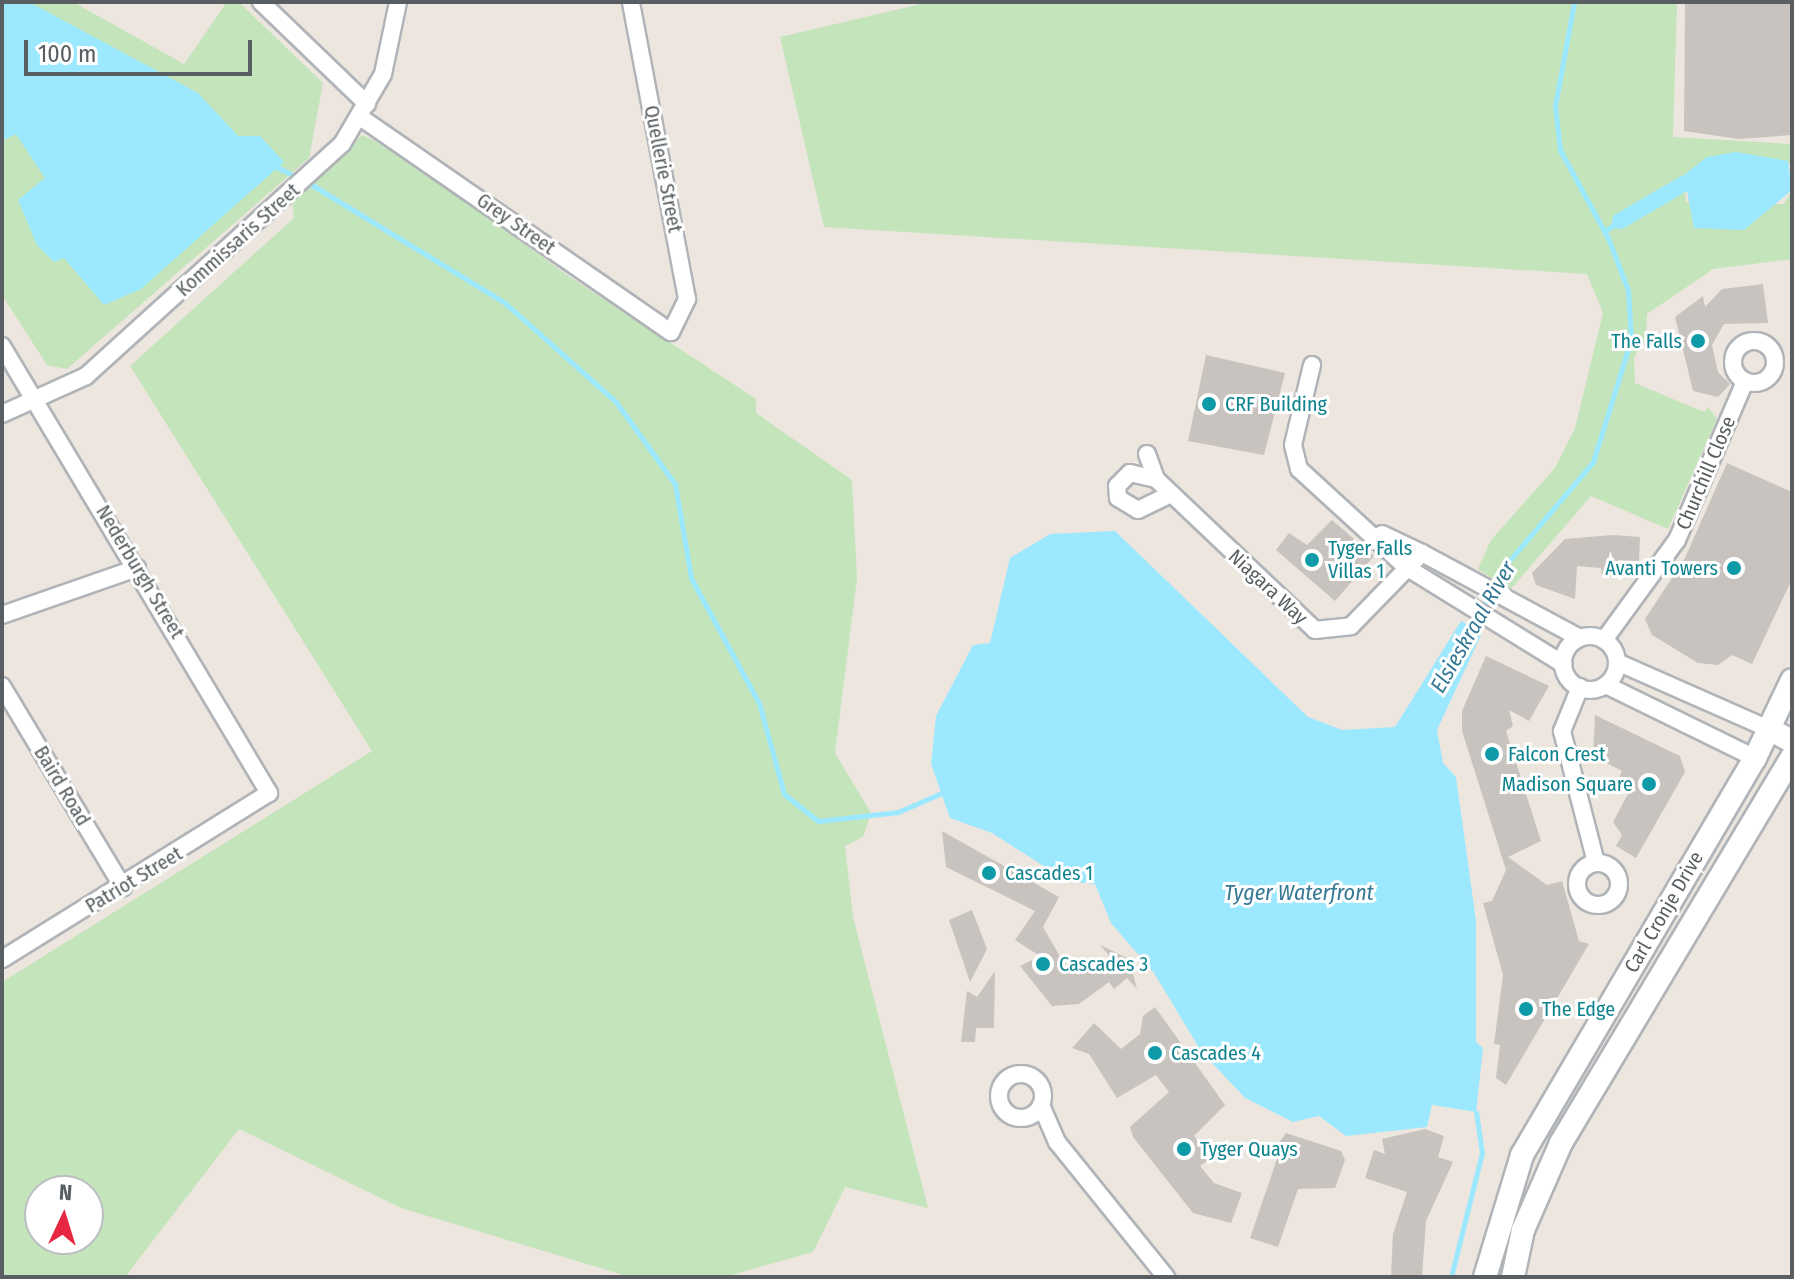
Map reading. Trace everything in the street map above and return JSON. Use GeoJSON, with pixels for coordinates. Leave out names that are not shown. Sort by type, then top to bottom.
{"type":"FeatureCollection","features":[{"type":"Feature","properties":{"kind":"main road","name":"Carl Cronje Drive"},"geometry":{"type":"LineString","coordinates":[[1485,1277],[1522,1155],[1755,758],[1792,680]]}},
{"type":"Feature","properties":{"kind":"main road"},"geometry":{"type":"LineString","coordinates":[[1769,729],[1792,741]]}},
{"type":"Feature","properties":{"kind":"main road"},"geometry":{"type":"LineString","coordinates":[[1755,758],[1789,768]]}},
{"type":"Feature","properties":{"kind":"main road","name":"Carl Cronje Drive"},"geometry":{"type":"LineString","coordinates":[[1513,1277],[1523,1230],[1561,1143],[1789,768]]}},
{"type":"Feature","properties":{"kind":"street","name":"Grey Street"},"geometry":{"type":"LineString","coordinates":[[261,2],[364,110],[671,332]]}},
{"type":"Feature","properties":{"kind":"street","name":"Kommissaris Street"},"geometry":{"type":"LineString","coordinates":[[2,414],[39,403],[115,352],[306,179],[364,110],[383,74],[398,2]]}},
{"type":"Feature","properties":{"kind":"street","name":"Quellerie Street"},"geometry":{"type":"LineString","coordinates":[[631,2],[687,299],[671,332]]}},
{"type":"Feature","properties":{"kind":"street","name":"Nederburgh Street"},"geometry":{"type":"LineString","coordinates":[[2,346],[268,789],[266,800]]}},
{"type":"Feature","properties":{"kind":"street"},"geometry":{"type":"LineString","coordinates":[[1312,365],[1293,445],[1296,463],[1373,530],[1406,567],[1459,604],[1563,664],[1580,687]]}},
{"type":"Feature","properties":{"kind":"street","name":"Churchill Close"},"geometry":{"type":"LineString","coordinates":[[1604,640],[1677,540],[1745,381]]}},
{"type":"Feature","properties":{"kind":"street","name":"Niagara Way"},"geometry":{"type":"LineString","coordinates":[[1147,454],[1156,479],[1322,633],[1351,626],[1406,567]]}},
{"type":"Feature","properties":{"kind":"street"},"geometry":{"type":"LineString","coordinates":[[1156,479],[1130,473],[1120,480],[1118,498],[1138,510],[1171,494]]}},
{"type":"Feature","properties":{"kind":"street"},"geometry":{"type":"LineString","coordinates":[[1373,530],[1422,553],[1512,607],[1580,638],[1604,640],[1617,662],[1769,729]]}},
{"type":"Feature","properties":{"kind":"street"},"geometry":{"type":"LineString","coordinates":[[1406,567],[1422,553]]}},
{"type":"Feature","properties":{"kind":"street"},"geometry":{"type":"LineString","coordinates":[[2,615],[137,568]]}},
{"type":"Feature","properties":{"kind":"street"},"geometry":{"type":"LineString","coordinates":[[1563,664],[1580,638]]}},
{"type":"Feature","properties":{"kind":"street"},"geometry":{"type":"LineString","coordinates":[[1606,685],[1617,662]]}},
{"type":"Feature","properties":{"kind":"street"},"geometry":{"type":"LineString","coordinates":[[1580,687],[1606,685],[1755,758]]}},
{"type":"Feature","properties":{"kind":"street","name":"Baird Road"},"geometry":{"type":"LineString","coordinates":[[2,686],[123,887]]}},
{"type":"Feature","properties":{"kind":"street"},"geometry":{"type":"LineString","coordinates":[[1580,687],[1562,731],[1596,862]]}},
{"type":"Feature","properties":{"kind":"street","name":"Patriot Street"},"geometry":{"type":"LineString","coordinates":[[2,959],[266,800]]}},
{"type":"Feature","properties":{"kind":"street"},"geometry":{"type":"LineString","coordinates":[[1057,1142],[1041,1105],[1035,1079],[1008,1078],[1001,1103],[1057,1142],[1166,1277]]}},
{"type":"Feature","properties":{"kind":"street"},"geometry":{"type":"LineString","coordinates":[[1026,1118],[1041,1105]]}},
{"type":"Feature","properties":{"kind":"green space"},"geometry":{"type":"Polygon","coordinates":[[[2,2],[73,2],[184,64],[227,2],[239,2],[323,83],[309,158],[67,369],[47,365],[2,295],[2,2]]]}},
{"type":"Feature","properties":{"kind":"green space"},"geometry":{"type":"Polygon","coordinates":[[[930,2],[1677,2],[1673,137],[1792,144],[1792,164],[1736,152],[1684,175],[1686,202],[1784,204],[1792,190],[1792,259],[1713,269],[1647,314],[1646,339],[1634,357],[1635,383],[1704,412],[1708,407],[1717,419],[1668,529],[1591,496],[1510,590],[1478,569],[1491,540],[1555,468],[1575,428],[1603,313],[1587,274],[824,227],[780,37],[930,2]]]}},
{"type":"Feature","properties":{"kind":"green space"},"geometry":{"type":"Polygon","coordinates":[[[362,135],[397,151],[567,275],[756,399],[756,413],[852,480],[857,578],[835,753],[871,813],[863,837],[845,846],[853,917],[928,1208],[845,1187],[813,1252],[724,1277],[630,1277],[401,1208],[239,1129],[125,1277],[2,1277],[2,982],[372,751],[130,366],[294,218],[292,202],[362,135]]]}},
{"type":"Feature","properties":{"kind":"water"},"geometry":{"type":"Polygon","coordinates":[[[2,2],[29,2],[198,93],[238,136],[260,136],[284,162],[141,289],[104,305],[64,258],[54,262],[37,245],[18,200],[45,178],[16,134],[2,141],[2,2]]]}},
{"type":"Feature","properties":{"kind":"water"},"geometry":{"type":"Polygon","coordinates":[[[1736,152],[1788,161],[1792,190],[1744,230],[1694,228],[1684,175],[1707,157],[1736,152]]]}},
{"type":"Feature","properties":{"kind":"water","name":"Tyger Waterfront"},"geometry":{"type":"Polygon","coordinates":[[[1115,531],[1308,717],[1342,730],[1395,727],[1461,621],[1482,633],[1437,730],[1443,763],[1456,777],[1476,921],[1476,1042],[1483,1048],[1476,1112],[1432,1105],[1427,1127],[1346,1136],[1319,1116],[1293,1122],[1245,1098],[1201,1051],[1154,973],[1111,923],[1095,884],[1067,881],[992,833],[950,818],[931,764],[936,716],[973,645],[990,643],[1010,558],[1050,534],[1115,531]]]}},
{"type":"Feature","properties":{"kind":"building"},"geometry":{"type":"Polygon","coordinates":[[[1685,2],[1792,2],[1792,135],[1739,139],[1684,131],[1685,2]]]}},
{"type":"Feature","properties":{"kind":"building","name":"The Falls"},"geometry":{"type":"Polygon","coordinates":[[[1763,284],[1768,323],[1724,324],[1712,345],[1718,372],[1730,384],[1718,397],[1693,391],[1675,317],[1703,296],[1705,307],[1722,289],[1763,284]]]}},
{"type":"Feature","properties":{"kind":"building","name":"CRF Building"},"geometry":{"type":"Polygon","coordinates":[[[1206,355],[1285,373],[1264,455],[1188,441],[1206,355]]]}},
{"type":"Feature","properties":{"kind":"building","name":"Avanti Towers"},"geometry":{"type":"Polygon","coordinates":[[[1727,463],[1792,492],[1792,579],[1752,664],[1732,655],[1718,665],[1698,663],[1652,635],[1645,619],[1685,558],[1727,463]]]}},
{"type":"Feature","properties":{"kind":"building","name":"Tyger Falls Villas 1"},"geometry":{"type":"Polygon","coordinates":[[[1332,520],[1374,556],[1335,601],[1276,550],[1289,533],[1307,545],[1332,520]]]}},
{"type":"Feature","properties":{"kind":"building"},"geometry":{"type":"Polygon","coordinates":[[[1613,535],[1640,537],[1639,561],[1618,560],[1612,577],[1602,577],[1601,568],[1577,566],[1575,599],[1536,585],[1532,573],[1565,539],[1613,535]]]}},
{"type":"Feature","properties":{"kind":"building"},"geometry":{"type":"Polygon","coordinates":[[[1486,656],[1549,686],[1529,721],[1509,710],[1513,726],[1506,731],[1541,841],[1508,857],[1547,885],[1562,881],[1579,941],[1589,944],[1506,1085],[1496,1078],[1500,1045],[1494,1044],[1503,975],[1483,903],[1492,901],[1506,870],[1462,731],[1462,711],[1486,656]]]}},
{"type":"Feature","properties":{"kind":"building","name":"Madison Square"},"geometry":{"type":"Polygon","coordinates":[[[1595,715],[1680,756],[1685,772],[1636,858],[1616,846],[1622,835],[1613,822],[1629,792],[1618,780],[1622,771],[1593,756],[1595,715]]]}},
{"type":"Feature","properties":{"kind":"building"},"geometry":{"type":"Polygon","coordinates":[[[942,831],[1059,897],[1043,927],[1070,974],[1112,959],[1100,945],[1129,959],[1137,989],[1127,978],[1114,989],[1109,982],[1079,1004],[1052,1006],[1020,966],[1040,956],[1015,940],[1035,911],[946,867],[942,831]]]}},
{"type":"Feature","properties":{"kind":"building"},"geometry":{"type":"Polygon","coordinates":[[[972,910],[987,949],[970,982],[949,920],[972,910]]]}},
{"type":"Feature","properties":{"kind":"building"},"geometry":{"type":"Polygon","coordinates":[[[995,971],[994,1028],[976,1028],[975,1042],[961,1042],[967,991],[977,997],[995,971]]]}},
{"type":"Feature","properties":{"kind":"building"},"geometry":{"type":"Polygon","coordinates":[[[1155,1007],[1225,1105],[1194,1136],[1211,1158],[1200,1166],[1214,1183],[1242,1193],[1231,1223],[1193,1213],[1133,1137],[1130,1127],[1169,1092],[1156,1075],[1117,1098],[1089,1054],[1072,1048],[1094,1023],[1121,1049],[1140,1034],[1143,1016],[1155,1007]]]}},
{"type":"Feature","properties":{"kind":"building"},"geometry":{"type":"Polygon","coordinates":[[[1425,1129],[1444,1136],[1438,1157],[1453,1162],[1426,1221],[1422,1277],[1391,1277],[1393,1234],[1407,1192],[1365,1178],[1374,1150],[1385,1154],[1382,1139],[1425,1129]]]}},
{"type":"Feature","properties":{"kind":"building"},"geometry":{"type":"Polygon","coordinates":[[[1286,1133],[1341,1151],[1345,1160],[1335,1188],[1298,1189],[1278,1247],[1250,1238],[1279,1153],[1273,1151],[1286,1133]]]}},
{"type":"Feature","properties":{"kind":"waterway","name":"Elsieskraal River"},"geometry":{"type":"LineString","coordinates":[[1469,631],[1509,561],[1593,462],[1631,339],[1628,290],[1608,238],[1560,150],[1555,106],[1574,2]]}},
{"type":"Feature","properties":{"kind":"waterway"},"geometry":{"type":"LineString","coordinates":[[277,167],[298,178]]}},
{"type":"Feature","properties":{"kind":"waterway"},"geometry":{"type":"LineString","coordinates":[[307,182],[505,303],[616,402],[675,484],[691,578],[759,703],[784,794],[818,821],[898,812],[944,792]]}},
{"type":"Feature","properties":{"kind":"waterway"},"geometry":{"type":"LineString","coordinates":[[1620,221],[1685,183]]}},
{"type":"Feature","properties":{"kind":"waterway"},"geometry":{"type":"LineString","coordinates":[[1605,231],[1620,221]]}},
{"type":"Feature","properties":{"kind":"waterway","name":"Elsieskraal River"},"geometry":{"type":"LineString","coordinates":[[1451,1277],[1482,1153],[1476,1112]]}},
{"type":"Feature","properties":{"kind":"place","name":"The Falls"},"geometry":{"type":"Point","coordinates":[1698,341]}},
{"type":"Feature","properties":{"kind":"place","name":"CRF Building"},"geometry":{"type":"Point","coordinates":[1209,404]}},
{"type":"Feature","properties":{"kind":"place","name":"Tyger Falls Villas 1"},"geometry":{"type":"Point","coordinates":[1312,560]}},
{"type":"Feature","properties":{"kind":"place","name":"Avanti Towers"},"geometry":{"type":"Point","coordinates":[1734,568]}},
{"type":"Feature","properties":{"kind":"place","name":"Falcon Crest"},"geometry":{"type":"Point","coordinates":[1492,754]}},
{"type":"Feature","properties":{"kind":"place","name":"Madison Square"},"geometry":{"type":"Point","coordinates":[1649,784]}},
{"type":"Feature","properties":{"kind":"place","name":"Cascades 1"},"geometry":{"type":"Point","coordinates":[989,873]}},
{"type":"Feature","properties":{"kind":"place","name":"Cascades 3"},"geometry":{"type":"Point","coordinates":[1043,964]}},
{"type":"Feature","properties":{"kind":"place","name":"The Edge"},"geometry":{"type":"Point","coordinates":[1526,1009]}},
{"type":"Feature","properties":{"kind":"place","name":"Cascades 4"},"geometry":{"type":"Point","coordinates":[1155,1053]}},
{"type":"Feature","properties":{"kind":"place","name":"Tyger Quays"},"geometry":{"type":"Point","coordinates":[1184,1149]}}]}
